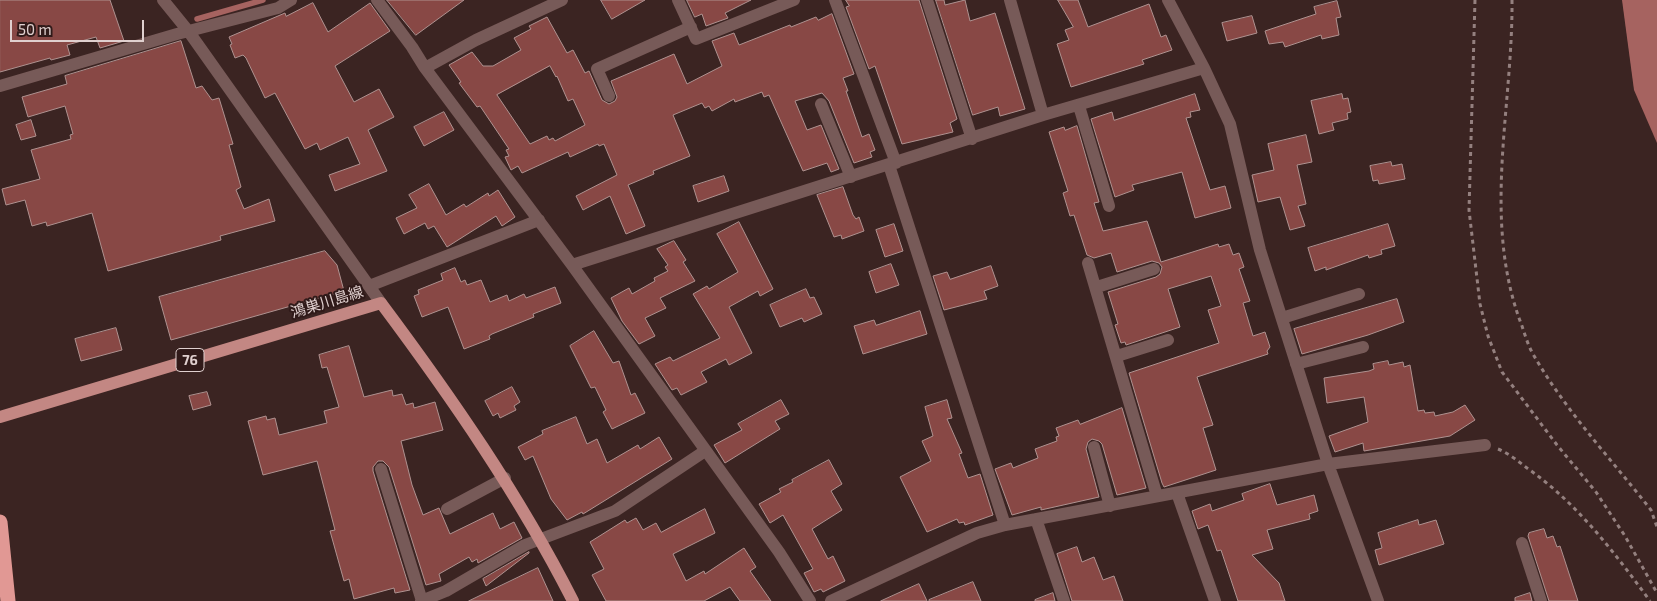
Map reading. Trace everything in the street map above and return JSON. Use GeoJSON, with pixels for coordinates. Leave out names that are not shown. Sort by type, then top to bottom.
{"type":"FeatureCollection","features":[{"type":"Feature","properties":{"kind":"highway"},"geometry":{"type":"LineString","coordinates":[[0,522],[8,601]]}},
{"type":"Feature","properties":{"kind":"main road","name":"鴻巣川島線"},"geometry":{"type":"LineString","coordinates":[[0,417],[380,303],[504,478],[542,540],[573,601]]}},
{"type":"Feature","properties":{"kind":"street"},"geometry":{"type":"LineString","coordinates":[[163,0],[189,32],[380,303]]}},
{"type":"Feature","properties":{"kind":"street"},"geometry":{"type":"LineString","coordinates":[[0,86],[278,8],[291,0]]}},
{"type":"Feature","properties":{"kind":"street"},"geometry":{"type":"LineString","coordinates":[[377,0],[425,68],[572,265],[779,552],[810,601]]}},
{"type":"Feature","properties":{"kind":"street"},"geometry":{"type":"LineString","coordinates":[[425,68],[476,40],[562,0]]}},
{"type":"Feature","properties":{"kind":"street"},"geometry":{"type":"LineString","coordinates":[[678,0],[696,38],[794,0]]}},
{"type":"Feature","properties":{"kind":"street"},"geometry":{"type":"LineString","coordinates":[[835,0],[893,164],[1005,525]]}},
{"type":"Feature","properties":{"kind":"street"},"geometry":{"type":"LineString","coordinates":[[927,0],[972,139]]}},
{"type":"Feature","properties":{"kind":"street"},"geometry":{"type":"LineString","coordinates":[[1010,0],[1043,115]]}},
{"type":"Feature","properties":{"kind":"street"},"geometry":{"type":"LineString","coordinates":[[1168,0],[1204,68],[1230,124],[1260,250],[1328,464],[1378,601]]}},
{"type":"Feature","properties":{"kind":"street"},"geometry":{"type":"LineString","coordinates":[[609,96],[597,69],[691,27]]}},
{"type":"Feature","properties":{"kind":"street"},"geometry":{"type":"LineString","coordinates":[[572,265],[1043,115],[1204,68]]}},
{"type":"Feature","properties":{"kind":"street"},"geometry":{"type":"LineString","coordinates":[[821,104],[852,177]]}},
{"type":"Feature","properties":{"kind":"street"},"geometry":{"type":"LineString","coordinates":[[1079,106],[1109,206]]}},
{"type":"Feature","properties":{"kind":"street"},"geometry":{"type":"LineString","coordinates":[[369,286],[539,220]]}},
{"type":"Feature","properties":{"kind":"street"},"geometry":{"type":"LineString","coordinates":[[1088,263],[1097,287],[1157,496]]}},
{"type":"Feature","properties":{"kind":"street"},"geometry":{"type":"LineString","coordinates":[[1097,287],[1154,269]]}},
{"type":"Feature","properties":{"kind":"street"},"geometry":{"type":"LineString","coordinates":[[1282,318],[1359,294]]}},
{"type":"Feature","properties":{"kind":"street"},"geometry":{"type":"LineString","coordinates":[[1117,356],[1168,340]]}},
{"type":"Feature","properties":{"kind":"street"},"geometry":{"type":"LineString","coordinates":[[1296,364],[1363,347]]}},
{"type":"Feature","properties":{"kind":"street"},"geometry":{"type":"LineString","coordinates":[[831,601],[976,533],[1005,525],[1328,464],[1485,445]]}},
{"type":"Feature","properties":{"kind":"street"},"geometry":{"type":"LineString","coordinates":[[1094,447],[1110,506]]}},
{"type":"Feature","properties":{"kind":"street"},"geometry":{"type":"LineString","coordinates":[[381,469],[422,601],[446,591],[525,544],[542,540],[615,511],[705,451]]}},
{"type":"Feature","properties":{"kind":"street"},"geometry":{"type":"LineString","coordinates":[[447,509],[504,478]]}},
{"type":"Feature","properties":{"kind":"street"},"geometry":{"type":"LineString","coordinates":[[1177,493],[1215,601]]}},
{"type":"Feature","properties":{"kind":"street"},"geometry":{"type":"LineString","coordinates":[[1036,520],[1064,601]]}},
{"type":"Feature","properties":{"kind":"street"},"geometry":{"type":"LineString","coordinates":[[1522,543],[1541,601]]}},
{"type":"Feature","properties":{"kind":"path"},"geometry":{"type":"LineString","coordinates":[[1475,0],[1469,210],[1480,304],[1488,336],[1502,372],[1557,445],[1596,492],[1625,536],[1657,593]]}},
{"type":"Feature","properties":{"kind":"path"},"geometry":{"type":"LineString","coordinates":[[1512,0],[1501,209],[1505,264],[1514,306],[1532,352],[1564,403],[1651,510],[1657,528]]}},
{"type":"Feature","properties":{"kind":"path"},"geometry":{"type":"LineString","coordinates":[[1485,445],[1503,451],[1539,476],[1565,499],[1596,530],[1650,601]]}},
{"type":"Feature","properties":{"kind":"shaded area"},"geometry":{"type":"Polygon","coordinates":[[[1622,0],[1657,0],[1657,143],[1634,90],[1622,0]]]}},
{"type":"Feature","properties":{"kind":"building"},"geometry":{"type":"Polygon","coordinates":[[[0,0],[110,0],[124,41],[100,48],[96,37],[67,45],[70,55],[51,60],[50,58],[0,72],[0,0]]]}},
{"type":"Feature","properties":{"kind":"building"},"geometry":{"type":"Polygon","coordinates":[[[387,0],[464,0],[416,35],[387,0]]]}},
{"type":"Feature","properties":{"kind":"building"},"geometry":{"type":"Polygon","coordinates":[[[601,0],[645,0],[612,19],[601,0]]]}},
{"type":"Feature","properties":{"kind":"building"},"geometry":{"type":"Polygon","coordinates":[[[687,0],[751,0],[725,13],[728,18],[706,26],[702,14],[695,17],[687,0]]]}},
{"type":"Feature","properties":{"kind":"building"},"geometry":{"type":"Polygon","coordinates":[[[846,0],[919,0],[957,119],[950,123],[953,132],[902,144],[875,66],[869,69],[846,7],[849,6],[846,0]]]}},
{"type":"Feature","properties":{"kind":"building"},"geometry":{"type":"Polygon","coordinates":[[[936,0],[944,0],[945,5],[965,0],[970,21],[995,13],[1025,109],[1000,116],[998,107],[973,115],[936,0]]]}},
{"type":"Feature","properties":{"kind":"building"},"geometry":{"type":"Polygon","coordinates":[[[1058,0],[1078,0],[1088,27],[1149,4],[1161,37],[1166,35],[1172,50],[1142,60],[1144,64],[1071,87],[1057,44],[1069,40],[1065,30],[1073,27],[1058,0]]]}},
{"type":"Feature","properties":{"kind":"building"},"geometry":{"type":"Polygon","coordinates":[[[1337,1],[1341,17],[1336,18],[1339,35],[1322,39],[1321,35],[1285,47],[1283,42],[1269,44],[1265,31],[1316,14],[1314,7],[1337,1]]]}},
{"type":"Feature","properties":{"kind":"building"},"geometry":{"type":"Polygon","coordinates":[[[313,3],[328,32],[370,3],[390,31],[335,66],[354,102],[379,89],[394,117],[368,130],[387,171],[335,191],[329,175],[360,164],[348,137],[320,150],[317,143],[305,149],[275,93],[265,98],[246,58],[243,55],[235,58],[229,37],[285,13],[286,16],[313,3]]]}},
{"type":"Feature","properties":{"kind":"building"},"geometry":{"type":"Polygon","coordinates":[[[832,14],[854,74],[843,78],[848,91],[846,91],[862,137],[869,134],[875,150],[870,152],[872,157],[854,163],[829,101],[822,93],[795,101],[807,130],[821,125],[839,169],[831,172],[827,163],[803,171],[769,95],[764,97],[762,92],[735,102],[734,99],[712,111],[709,106],[705,108],[702,103],[673,115],[690,156],[653,171],[654,174],[628,185],[645,226],[626,234],[610,196],[583,210],[576,196],[617,175],[604,144],[599,146],[598,144],[570,157],[568,152],[522,173],[518,166],[511,170],[505,157],[509,156],[506,150],[509,149],[480,106],[477,107],[459,83],[461,82],[449,65],[472,52],[483,66],[493,66],[521,50],[514,38],[531,29],[529,26],[547,17],[567,53],[573,50],[585,73],[589,71],[602,100],[609,104],[615,101],[617,97],[611,81],[674,54],[687,84],[722,66],[712,41],[734,33],[739,45],[790,25],[791,27],[816,17],[818,20],[832,14]],[[550,66],[497,95],[530,144],[547,136],[549,140],[553,138],[555,141],[585,125],[573,99],[568,101],[550,66]]]}},
{"type":"Feature","properties":{"kind":"building"},"geometry":{"type":"Polygon","coordinates":[[[1252,16],[1257,33],[1227,41],[1222,23],[1252,16]]]}},
{"type":"Feature","properties":{"kind":"building"},"geometry":{"type":"Polygon","coordinates":[[[181,41],[196,88],[202,86],[212,100],[219,98],[233,144],[229,145],[241,187],[236,190],[244,209],[269,199],[275,221],[220,236],[221,240],[108,271],[92,213],[47,226],[46,222],[32,226],[25,200],[6,205],[2,189],[40,179],[31,150],[71,139],[70,135],[73,134],[65,106],[28,117],[22,97],[67,84],[65,76],[181,41]]]}},
{"type":"Feature","properties":{"kind":"building"},"geometry":{"type":"Polygon","coordinates":[[[1195,94],[1200,110],[1190,112],[1191,117],[1186,118],[1210,190],[1225,186],[1231,208],[1195,218],[1182,172],[1132,185],[1134,190],[1115,197],[1091,119],[1112,112],[1114,120],[1195,94]]]}},
{"type":"Feature","properties":{"kind":"building"},"geometry":{"type":"Polygon","coordinates":[[[1342,94],[1343,99],[1348,98],[1351,112],[1347,113],[1348,119],[1332,123],[1334,130],[1319,134],[1311,101],[1342,94]]]}},
{"type":"Feature","properties":{"kind":"building"},"geometry":{"type":"Polygon","coordinates":[[[444,112],[454,130],[424,146],[414,127],[444,112]]]}},
{"type":"Feature","properties":{"kind":"building"},"geometry":{"type":"Polygon","coordinates":[[[31,120],[36,136],[21,140],[16,125],[31,120]]]}},
{"type":"Feature","properties":{"kind":"building"},"geometry":{"type":"Polygon","coordinates":[[[1077,126],[1099,202],[1094,203],[1103,231],[1147,221],[1161,262],[1218,244],[1219,247],[1229,244],[1233,255],[1239,253],[1244,267],[1239,269],[1250,301],[1243,303],[1253,336],[1265,332],[1270,347],[1267,351],[1268,354],[1197,377],[1213,425],[1203,428],[1216,470],[1164,487],[1129,373],[1219,343],[1208,310],[1221,306],[1211,276],[1168,289],[1180,327],[1126,345],[1125,342],[1121,343],[1115,325],[1118,324],[1108,292],[1156,277],[1160,274],[1162,267],[1159,263],[1152,261],[1117,272],[1111,253],[1094,258],[1087,255],[1074,215],[1070,216],[1063,193],[1068,191],[1049,132],[1064,127],[1065,130],[1077,126]]]}},
{"type":"Feature","properties":{"kind":"building"},"geometry":{"type":"Polygon","coordinates":[[[1306,135],[1312,162],[1297,165],[1306,204],[1298,206],[1305,226],[1290,230],[1280,197],[1258,202],[1252,175],[1274,170],[1268,144],[1306,135]]]}},
{"type":"Feature","properties":{"kind":"building"},"geometry":{"type":"Polygon","coordinates":[[[1391,162],[1392,166],[1402,164],[1405,179],[1379,184],[1378,180],[1373,181],[1370,166],[1391,162]]]}},
{"type":"Feature","properties":{"kind":"building"},"geometry":{"type":"Polygon","coordinates":[[[724,176],[729,191],[698,202],[693,186],[724,176]]]}},
{"type":"Feature","properties":{"kind":"building"},"geometry":{"type":"Polygon","coordinates":[[[429,184],[446,215],[464,204],[466,207],[488,193],[489,196],[498,190],[515,217],[502,226],[496,216],[447,247],[434,226],[428,229],[425,223],[404,234],[396,218],[417,208],[409,195],[429,184]]]}},
{"type":"Feature","properties":{"kind":"building"},"geometry":{"type":"Polygon","coordinates":[[[843,187],[853,215],[856,219],[859,217],[864,231],[842,239],[841,235],[834,237],[817,195],[843,187]]]}},
{"type":"Feature","properties":{"kind":"building"},"geometry":{"type":"Polygon","coordinates":[[[739,222],[773,289],[760,296],[758,291],[729,307],[752,353],[729,365],[726,359],[701,372],[707,382],[681,395],[677,388],[672,390],[655,364],[670,357],[673,361],[720,338],[693,294],[707,286],[709,289],[738,272],[717,234],[739,222]]]}},
{"type":"Feature","properties":{"kind":"building"},"geometry":{"type":"Polygon","coordinates":[[[894,224],[903,251],[885,257],[876,230],[894,224]]]}},
{"type":"Feature","properties":{"kind":"building"},"geometry":{"type":"Polygon","coordinates":[[[1388,224],[1395,246],[1381,250],[1382,254],[1369,258],[1368,255],[1326,270],[1326,267],[1315,271],[1308,248],[1388,224]]]}},
{"type":"Feature","properties":{"kind":"building"},"geometry":{"type":"Polygon","coordinates":[[[674,241],[686,260],[683,262],[695,281],[660,298],[666,308],[645,318],[655,336],[639,344],[622,321],[611,298],[629,288],[632,294],[655,281],[654,278],[668,271],[665,267],[668,265],[657,249],[674,241]]]}},
{"type":"Feature","properties":{"kind":"building"},"geometry":{"type":"Polygon","coordinates":[[[325,251],[337,265],[344,291],[171,340],[159,297],[325,251]]]}},
{"type":"Feature","properties":{"kind":"building"},"geometry":{"type":"Polygon","coordinates":[[[891,264],[899,285],[876,293],[869,272],[891,264]]]}},
{"type":"Feature","properties":{"kind":"building"},"geometry":{"type":"Polygon","coordinates":[[[991,266],[998,286],[984,291],[987,299],[944,310],[933,276],[947,272],[950,279],[991,266]]]}},
{"type":"Feature","properties":{"kind":"building"},"geometry":{"type":"Polygon","coordinates":[[[455,268],[461,282],[465,280],[467,285],[481,280],[490,302],[507,295],[509,301],[524,294],[526,298],[555,287],[561,303],[533,314],[534,317],[492,334],[489,336],[490,339],[464,349],[448,307],[422,317],[414,296],[419,294],[418,290],[443,280],[441,274],[455,268]]]}},
{"type":"Feature","properties":{"kind":"building"},"geometry":{"type":"Polygon","coordinates":[[[806,289],[810,298],[814,297],[822,314],[804,322],[802,318],[780,327],[770,305],[806,289]]]}},
{"type":"Feature","properties":{"kind":"building"},"geometry":{"type":"Polygon","coordinates":[[[1397,299],[1404,322],[1368,335],[1302,354],[1294,329],[1397,299]]]}},
{"type":"Feature","properties":{"kind":"building"},"geometry":{"type":"Polygon","coordinates":[[[920,311],[927,334],[863,354],[854,326],[874,320],[876,325],[920,311]]]}},
{"type":"Feature","properties":{"kind":"building"},"geometry":{"type":"Polygon","coordinates":[[[116,328],[122,350],[81,361],[75,339],[116,328]]]}},
{"type":"Feature","properties":{"kind":"building"},"geometry":{"type":"Polygon","coordinates":[[[594,331],[613,363],[619,361],[631,395],[635,393],[645,413],[612,429],[603,412],[606,410],[595,387],[591,388],[570,346],[594,331]]]}},
{"type":"Feature","properties":{"kind":"building"},"geometry":{"type":"Polygon","coordinates":[[[349,346],[364,397],[392,390],[393,396],[402,394],[406,405],[413,403],[414,408],[435,402],[443,430],[401,441],[412,485],[423,515],[439,508],[450,534],[493,513],[500,529],[514,522],[522,538],[478,563],[477,559],[472,562],[469,557],[439,574],[441,581],[426,585],[389,467],[383,461],[378,461],[373,467],[373,471],[410,590],[395,593],[394,588],[354,599],[349,579],[344,581],[330,531],[335,530],[317,461],[263,475],[248,421],[266,416],[267,420],[275,418],[279,435],[327,423],[324,411],[339,407],[327,367],[322,368],[319,355],[349,346]]]}},
{"type":"Feature","properties":{"kind":"building"},"geometry":{"type":"Polygon","coordinates":[[[1388,361],[1389,365],[1403,362],[1404,367],[1410,365],[1418,411],[1424,410],[1425,413],[1434,412],[1435,416],[1453,412],[1465,405],[1475,420],[1450,436],[1364,451],[1363,443],[1335,452],[1329,436],[1368,422],[1364,397],[1327,403],[1324,378],[1369,371],[1374,369],[1373,364],[1388,361]]]}},
{"type":"Feature","properties":{"kind":"building"},"geometry":{"type":"Polygon","coordinates":[[[512,387],[520,402],[514,406],[516,410],[500,418],[498,413],[493,416],[485,401],[512,387]]]}},
{"type":"Feature","properties":{"kind":"building"},"geometry":{"type":"Polygon","coordinates":[[[207,392],[211,405],[193,410],[189,396],[207,392]]]}},
{"type":"Feature","properties":{"kind":"building"},"geometry":{"type":"Polygon","coordinates":[[[781,400],[789,414],[775,421],[780,429],[725,463],[714,445],[742,430],[738,424],[781,400]]]}},
{"type":"Feature","properties":{"kind":"building"},"geometry":{"type":"Polygon","coordinates":[[[947,400],[952,418],[947,419],[962,453],[959,454],[968,478],[980,474],[993,515],[965,525],[964,522],[959,523],[957,519],[927,532],[900,477],[931,461],[922,441],[933,436],[925,407],[947,400]]]}},
{"type":"Feature","properties":{"kind":"building"},"geometry":{"type":"Polygon","coordinates":[[[1122,408],[1146,488],[1117,495],[1102,444],[1092,439],[1088,442],[1086,449],[1099,497],[1041,510],[1041,507],[1012,515],[995,469],[1011,463],[1013,468],[1038,458],[1035,449],[1057,441],[1056,437],[1059,436],[1056,428],[1078,420],[1080,424],[1122,408]]]}},
{"type":"Feature","properties":{"kind":"building"},"geometry":{"type":"Polygon","coordinates":[[[576,417],[587,444],[597,439],[607,463],[638,445],[640,449],[659,437],[672,459],[583,514],[582,512],[567,520],[551,499],[533,456],[525,460],[518,447],[543,434],[542,431],[576,417]]]}},
{"type":"Feature","properties":{"kind":"building"},"geometry":{"type":"Polygon","coordinates":[[[829,460],[842,484],[831,491],[842,510],[812,529],[828,559],[833,556],[845,581],[823,592],[821,589],[814,592],[804,573],[813,569],[783,515],[770,523],[759,504],[781,492],[779,489],[793,482],[792,480],[829,460]]]}},
{"type":"Feature","properties":{"kind":"building"},"geometry":{"type":"Polygon","coordinates":[[[1270,484],[1277,505],[1314,495],[1318,511],[1309,514],[1310,519],[1267,530],[1273,549],[1252,555],[1279,583],[1285,601],[1238,601],[1221,550],[1217,551],[1208,525],[1198,529],[1192,511],[1210,504],[1212,511],[1244,500],[1242,494],[1270,484]]]}},
{"type":"Feature","properties":{"kind":"building"},"geometry":{"type":"Polygon","coordinates":[[[705,509],[715,533],[673,554],[686,581],[704,571],[705,574],[744,548],[756,567],[750,571],[771,601],[740,601],[730,587],[704,601],[606,601],[592,575],[604,569],[590,542],[625,520],[627,523],[636,518],[643,530],[656,523],[661,532],[705,509]]]}},
{"type":"Feature","properties":{"kind":"building"},"geometry":{"type":"Polygon","coordinates":[[[1418,520],[1419,525],[1436,520],[1444,544],[1379,565],[1375,550],[1382,548],[1378,533],[1418,520]]]}},
{"type":"Feature","properties":{"kind":"building"},"geometry":{"type":"Polygon","coordinates":[[[1544,529],[1547,538],[1553,536],[1557,547],[1560,546],[1578,601],[1549,601],[1528,536],[1529,533],[1544,529]]]}},
{"type":"Feature","properties":{"kind":"building"},"geometry":{"type":"Polygon","coordinates":[[[1077,547],[1082,562],[1094,557],[1103,580],[1114,576],[1123,601],[1072,601],[1057,554],[1077,547]]]}},
{"type":"Feature","properties":{"kind":"building"},"geometry":{"type":"Polygon","coordinates":[[[529,553],[486,586],[483,579],[529,553]]]}},
{"type":"Feature","properties":{"kind":"building"},"geometry":{"type":"Polygon","coordinates":[[[538,568],[553,601],[469,601],[538,568]]]}},
{"type":"Feature","properties":{"kind":"building"},"geometry":{"type":"Polygon","coordinates":[[[973,582],[981,601],[929,601],[929,600],[973,582]]]}},
{"type":"Feature","properties":{"kind":"building"},"geometry":{"type":"Polygon","coordinates":[[[919,584],[927,601],[881,601],[919,584]]]}},
{"type":"Feature","properties":{"kind":"building"},"geometry":{"type":"Polygon","coordinates":[[[1053,593],[1055,601],[1035,601],[1035,600],[1053,593]]]}},
{"type":"Feature","properties":{"kind":"building"},"geometry":{"type":"Polygon","coordinates":[[[1530,593],[1532,601],[1515,601],[1515,598],[1530,593]]]}},
{"type":"Feature","properties":{"kind":"waterway"},"geometry":{"type":"LineString","coordinates":[[197,19],[263,0]]}}]}
